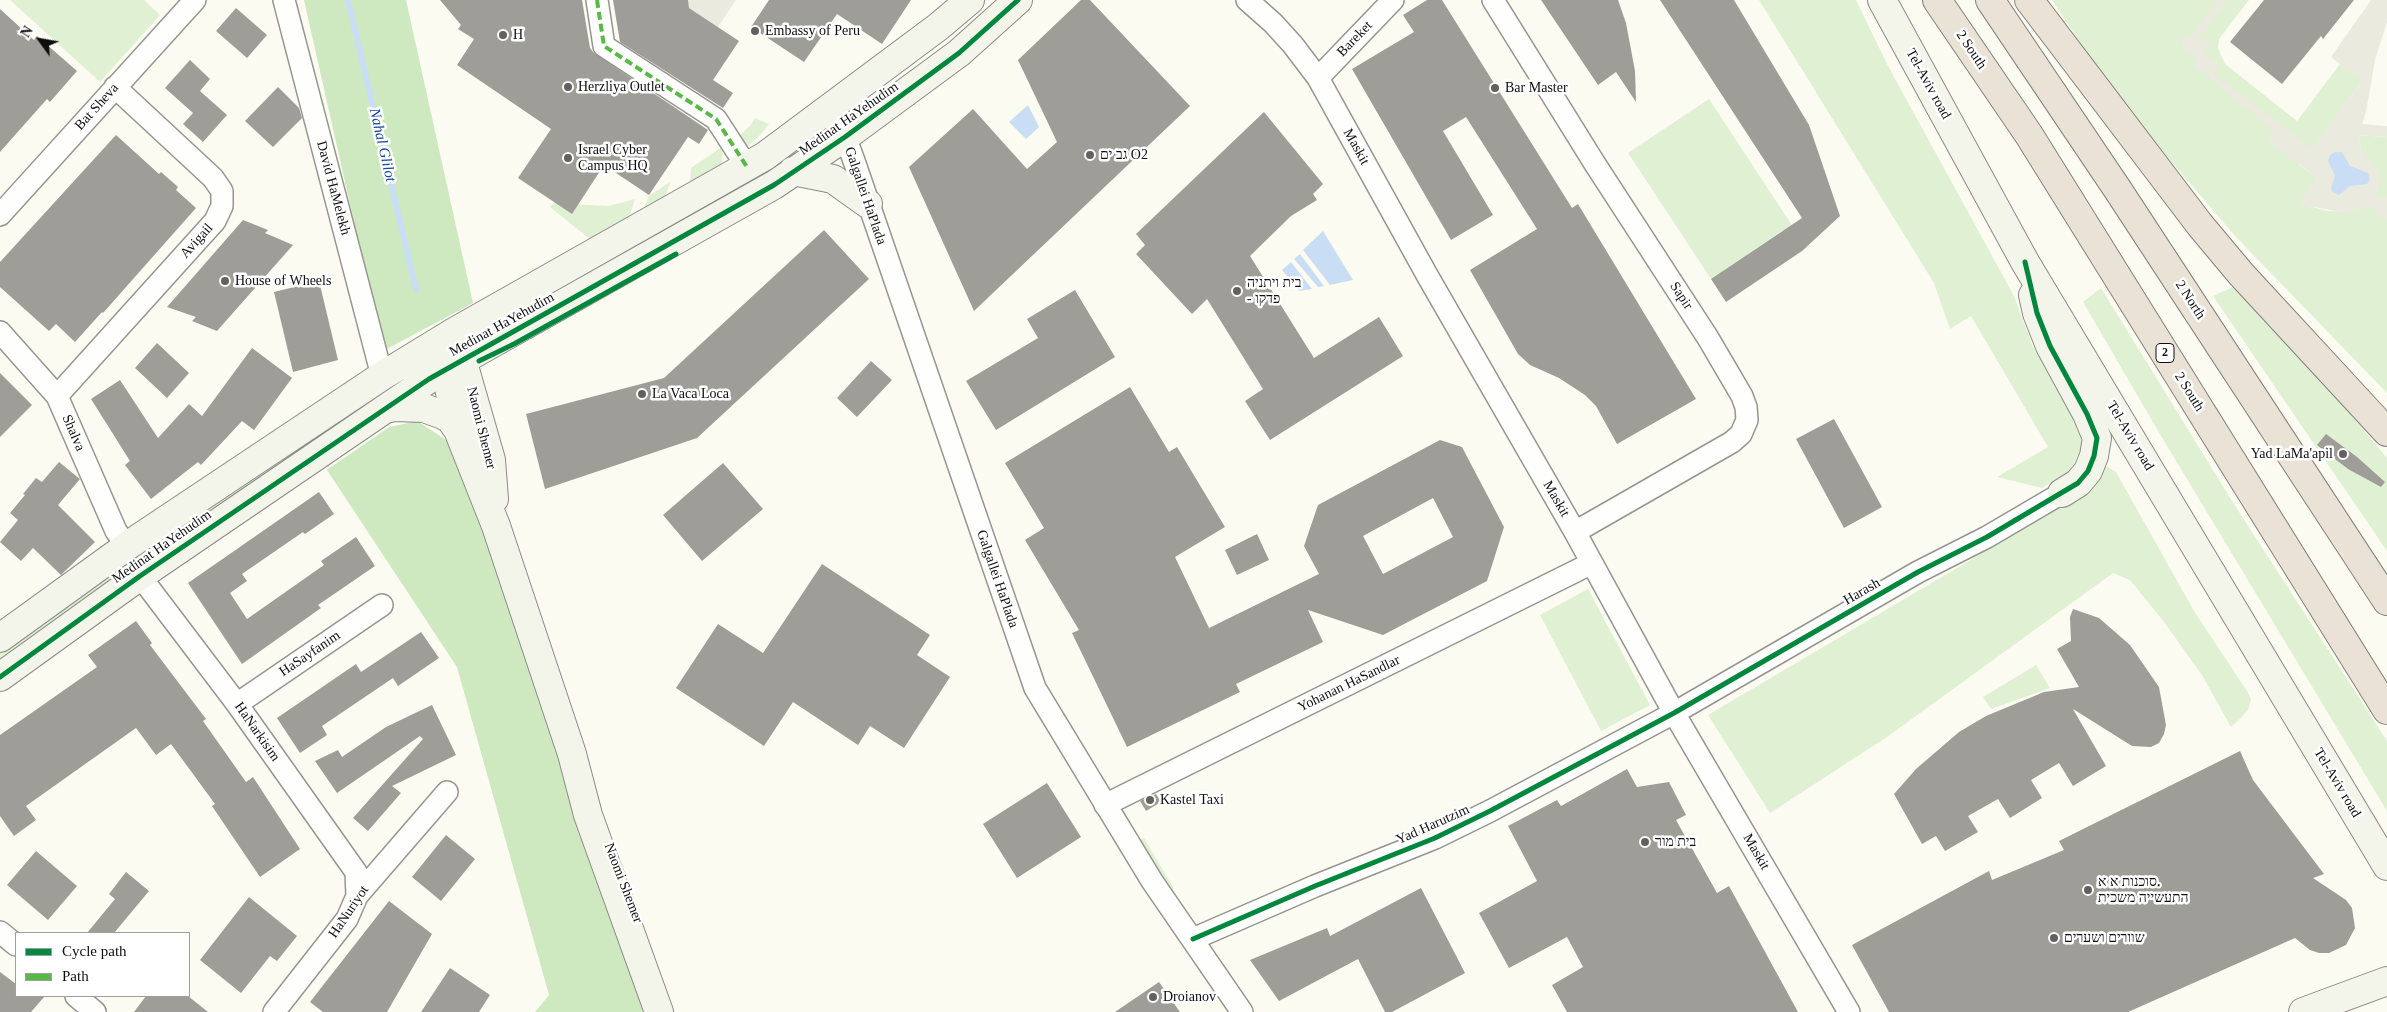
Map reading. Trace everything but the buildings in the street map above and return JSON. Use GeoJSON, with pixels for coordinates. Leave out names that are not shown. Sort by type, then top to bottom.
{"type":"FeatureCollection","features":[{"type":"Feature","properties":{"kind":"highway","name":"2 South"},"geometry":{"type":"LineString","coordinates":[[1937,0],[2029,135],[2387,710]]}},
{"type":"Feature","properties":{"kind":"highway","name":"2 North"},"geometry":{"type":"LineString","coordinates":[[1990,0],[2123,198],[2387,601]]}},
{"type":"Feature","properties":{"kind":"highway"},"geometry":{"type":"LineString","coordinates":[[2029,0],[2200,225],[2240,274],[2387,432]]}},
{"type":"Feature","properties":{"kind":"street","name":"Bat Sheva"},"geometry":{"type":"LineString","coordinates":[[0,215],[195,0]]}},
{"type":"Feature","properties":{"kind":"street","name":"David HaMelekh"},"geometry":{"type":"LineString","coordinates":[[284,0],[382,376]]}},
{"type":"Feature","properties":{"kind":"street"},"geometry":{"type":"LineString","coordinates":[[597,0],[604,46],[716,119],[747,167]]}},
{"type":"Feature","properties":{"kind":"street","name":"Medinat HaYehudim"},"geometry":{"type":"LineString","coordinates":[[0,638],[130,544],[382,376],[450,334],[765,156],[970,0]]}},
{"type":"Feature","properties":{"kind":"street","name":"Medinat HaYehudim"},"geometry":{"type":"LineString","coordinates":[[0,677],[140,576],[453,364],[616,275],[774,185],[845,137],[959,53],[1018,0]]}},
{"type":"Feature","properties":{"kind":"street","name":"Maskit"},"geometry":{"type":"LineString","coordinates":[[1246,0],[1280,30],[1318,78],[1427,275],[1575,532],[1674,713],[1849,1012]]}},
{"type":"Feature","properties":{"kind":"street","name":"Bareket"},"geometry":{"type":"LineString","coordinates":[[1318,78],[1393,0]]}},
{"type":"Feature","properties":{"kind":"street","name":"Sapir"},"geometry":{"type":"LineString","coordinates":[[1493,0],[1595,164],[1708,338],[1742,396],[1746,408],[1746,420],[1741,434],[1732,442],[1575,532]]}},
{"type":"Feature","properties":{"kind":"street","name":"Tel-Aviv road"},"geometry":{"type":"LineString","coordinates":[[1882,0],[2025,262],[2387,866]]}},
{"type":"Feature","properties":{"kind":"street","name":"Avigail"},"geometry":{"type":"LineString","coordinates":[[57,396],[215,221],[222,206],[222,191],[213,178],[115,87]]}},
{"type":"Feature","properties":{"kind":"street","name":"Galgallei HaPlada"},"geometry":{"type":"LineString","coordinates":[[827,110],[845,137],[1034,688],[1152,881],[1193,938],[1242,1012]]}},
{"type":"Feature","properties":{"kind":"street"},"geometry":{"type":"LineString","coordinates":[[793,171],[833,179],[868,204]]}},
{"type":"Feature","properties":{"kind":"street"},"geometry":{"type":"LineString","coordinates":[[2025,262],[2037,313],[2050,346],[2087,414],[2097,438],[2094,456],[2088,471],[2078,483],[2062,493]]}},
{"type":"Feature","properties":{"kind":"street","name":"Shalva"},"geometry":{"type":"LineString","coordinates":[[0,332],[57,396],[116,531],[121,538],[130,544]]}},
{"type":"Feature","properties":{"kind":"street","name":"Naomi Shemer"},"geometry":{"type":"LineString","coordinates":[[450,334],[458,430],[496,526],[572,754],[588,815],[659,1012]]}},
{"type":"Feature","properties":{"kind":"street"},"geometry":{"type":"LineString","coordinates":[[473,395],[476,371],[487,345]]}},
{"type":"Feature","properties":{"kind":"street","name":"Naomi Shemer"},"geometry":{"type":"LineString","coordinates":[[453,364],[473,395],[491,460],[496,526]]}},
{"type":"Feature","properties":{"kind":"street"},"geometry":{"type":"LineString","coordinates":[[385,410],[402,407],[424,408],[442,415],[458,430]]}},
{"type":"Feature","properties":{"kind":"street","name":"Harash"},"geometry":{"type":"LineString","coordinates":[[1674,713],[1918,572],[1987,537],[2062,493]]}},
{"type":"Feature","properties":{"kind":"street","name":"Yohanan HaSandlar"},"geometry":{"type":"LineString","coordinates":[[1105,805],[1592,563]]}},
{"type":"Feature","properties":{"kind":"street","name":"HaNarkisim"},"geometry":{"type":"LineString","coordinates":[[140,576],[237,704],[356,872],[357,896]]}},
{"type":"Feature","properties":{"kind":"street","name":"HaSayfanim"},"geometry":{"type":"LineString","coordinates":[[237,704],[382,604]]}},
{"type":"Feature","properties":{"kind":"street","name":"Yad Harutzim"},"geometry":{"type":"LineString","coordinates":[[1193,938],[1435,838],[1674,713]]}},
{"type":"Feature","properties":{"kind":"street","name":"Naomi Shemer"},"geometry":{"type":"LineString","coordinates":[[572,754],[597,814],[671,1012]]}},
{"type":"Feature","properties":{"kind":"street","name":"HaNuriyot"},"geometry":{"type":"LineString","coordinates":[[274,1012],[347,920],[357,896],[448,792]]}},
{"type":"Feature","properties":{"kind":"street"},"geometry":{"type":"LineString","coordinates":[[0,932],[15,944]]}},
{"type":"Feature","properties":{"kind":"street"},"geometry":{"type":"LineString","coordinates":[[2303,1012],[2384,980]]}},
{"type":"Feature","properties":{"kind":"street"},"geometry":{"type":"LineString","coordinates":[[77,997],[95,1012]]}},
{"type":"Feature","properties":{"kind":"green space"},"geometry":{"type":"Polygon","coordinates":[[[10,0],[144,0],[160,15],[100,82],[10,0]]]}},
{"type":"Feature","properties":{"kind":"green space"},"geometry":{"type":"Polygon","coordinates":[[[304,0],[406,0],[473,303],[383,351],[304,0]]]}},
{"type":"Feature","properties":{"kind":"green space"},"geometry":{"type":"Polygon","coordinates":[[[1759,0],[1856,0],[1887,64],[2014,296],[2032,345],[2076,423],[2082,438],[2081,449],[2070,471],[2042,488],[1997,477],[2048,447],[1971,316],[1950,329],[1934,283],[1759,0]]]}},
{"type":"Feature","properties":{"kind":"green space"},"geometry":{"type":"Polygon","coordinates":[[[2052,0],[2249,0],[2219,39],[2218,48],[2225,64],[2297,121],[2340,64],[2360,79],[2360,84],[2299,165],[2317,178],[2309,206],[2328,211],[2351,212],[2361,149],[2358,135],[2387,137],[2387,393],[2237,238],[2163,152],[2096,67],[2052,0]]]}},
{"type":"Feature","properties":{"kind":"green space"},"geometry":{"type":"Polygon","coordinates":[[[1709,99],[1807,248],[1799,253],[1783,230],[1711,279],[1628,153],[1709,99]]]}},
{"type":"Feature","properties":{"kind":"green space"},"geometry":{"type":"Polygon","coordinates":[[[755,118],[769,124],[745,149],[740,135],[751,125],[755,118]]]}},
{"type":"Feature","properties":{"kind":"green space"},"geometry":{"type":"Polygon","coordinates":[[[723,146],[722,164],[690,186],[691,168],[723,146]]]}},
{"type":"Feature","properties":{"kind":"green space"},"geometry":{"type":"Polygon","coordinates":[[[671,181],[662,204],[640,217],[649,196],[671,181]]]}},
{"type":"Feature","properties":{"kind":"green space"},"geometry":{"type":"Polygon","coordinates":[[[635,199],[627,224],[596,244],[550,207],[557,201],[569,204],[609,206],[635,199]]]}},
{"type":"Feature","properties":{"kind":"green space"},"geometry":{"type":"Polygon","coordinates":[[[2233,287],[2345,408],[2387,458],[2387,551],[2213,296],[2233,287]]]}},
{"type":"Feature","properties":{"kind":"green space"},"geometry":{"type":"Polygon","coordinates":[[[2101,288],[2232,501],[2387,741],[2387,811],[2161,436],[2083,302],[2101,288]]]}},
{"type":"Feature","properties":{"kind":"green space"},"geometry":{"type":"Polygon","coordinates":[[[412,367],[416,377],[0,661],[0,653],[412,367]]]}},
{"type":"Feature","properties":{"kind":"green space"},"geometry":{"type":"Polygon","coordinates":[[[417,421],[457,447],[658,1012],[535,1012],[549,995],[457,667],[327,470],[389,427],[417,421]]]}},
{"type":"Feature","properties":{"kind":"green space"},"geometry":{"type":"Polygon","coordinates":[[[2106,466],[2116,472],[2194,611],[2247,691],[2251,699],[2248,710],[2242,717],[2231,727],[2202,675],[2164,622],[2130,580],[2113,573],[1887,737],[1770,813],[1708,715],[2089,490],[2102,475],[2106,466]]]}},
{"type":"Feature","properties":{"kind":"green space"},"geometry":{"type":"Polygon","coordinates":[[[1588,589],[1650,705],[1601,731],[1540,615],[1588,589]]]}},
{"type":"Feature","properties":{"kind":"green space"},"geometry":{"type":"Polygon","coordinates":[[[2036,665],[2050,688],[1991,709],[1983,697],[2036,665]]]}},
{"type":"Feature","properties":{"kind":"green space"},"geometry":{"type":"Polygon","coordinates":[[[1144,838],[1173,887],[1173,894],[1138,840],[1144,838]]]}},
{"type":"Feature","properties":{"kind":"shaded area"},"geometry":{"type":"Polygon","coordinates":[[[688,0],[736,0],[718,27],[689,8],[688,0]]]}},
{"type":"Feature","properties":{"kind":"shaded area"},"geometry":{"type":"Polygon","coordinates":[[[2217,0],[2229,0],[2200,37],[2211,46],[2205,54],[2220,66],[2214,74],[2311,148],[2360,84],[2359,79],[2331,57],[2371,0],[2387,0],[2387,22],[2375,60],[2366,112],[2362,124],[2387,126],[2387,137],[2358,135],[2361,149],[2379,172],[2380,185],[2375,196],[2387,198],[2387,218],[2376,217],[2377,208],[2366,207],[2351,212],[2340,212],[2309,206],[2305,208],[2299,202],[2317,178],[2266,140],[2273,130],[2193,65],[2197,59],[2184,51],[2180,37],[2189,37],[2217,0]]]}},
{"type":"Feature","properties":{"kind":"water"},"geometry":{"type":"Polygon","coordinates":[[[1028,105],[1039,127],[1026,139],[1009,122],[1028,105]]]}},
{"type":"Feature","properties":{"kind":"water"},"geometry":{"type":"Polygon","coordinates":[[[2335,152],[2342,152],[2350,166],[2368,173],[2370,180],[2367,184],[2350,186],[2339,195],[2332,192],[2331,188],[2335,176],[2328,161],[2330,155],[2335,152]]]}},
{"type":"Feature","properties":{"kind":"water"},"geometry":{"type":"Polygon","coordinates":[[[1323,231],[1353,280],[1330,285],[1303,250],[1323,231]]]}},
{"type":"Feature","properties":{"kind":"water"},"geometry":{"type":"Polygon","coordinates":[[[1300,254],[1324,286],[1318,287],[1294,259],[1300,254]]]}},
{"type":"Feature","properties":{"kind":"water"},"geometry":{"type":"Polygon","coordinates":[[[1291,262],[1312,289],[1299,291],[1282,270],[1291,262]]]}},
{"type":"Feature","properties":{"kind":"waterway","name":"Nahal Glilot"},"geometry":{"type":"LineString","coordinates":[[348,0],[416,290]]}},
{"type":"Feature","properties":{"kind":"marked path"},"geometry":{"type":"LineString","coordinates":[[597,0],[604,46],[716,119],[747,167]]}},
{"type":"Feature","properties":{"kind":"cycle path"},"geometry":{"type":"LineString","coordinates":[[0,677],[140,576],[429,379],[774,185],[845,137],[959,53],[1018,0]]}},
{"type":"Feature","properties":{"kind":"cycle path"},"geometry":{"type":"LineString","coordinates":[[479,361],[514,344],[676,254]]}},
{"type":"Feature","properties":{"kind":"cycle path"},"geometry":{"type":"LineString","coordinates":[[1193,939],[1315,886],[1435,838],[1490,811],[1674,713],[1918,572],[1987,537],[2078,483],[2088,471],[2094,456],[2097,438],[2087,414],[2050,346],[2037,313],[2025,262]]}},
{"type":"Feature","properties":{"kind":"place","name":"Embassy of Peru"},"geometry":{"type":"Point","coordinates":[755,31]}},
{"type":"Feature","properties":{"kind":"place","name":"H"},"geometry":{"type":"Point","coordinates":[503,35]}},
{"type":"Feature","properties":{"kind":"place","name":"Herzliya Outlet"},"geometry":{"type":"Point","coordinates":[568,87]}},
{"type":"Feature","properties":{"kind":"place","name":"Bar Master"},"geometry":{"type":"Point","coordinates":[1495,88]}},
{"type":"Feature","properties":{"kind":"place","name":"גב ים O2"},"geometry":{"type":"Point","coordinates":[1090,155]}},
{"type":"Feature","properties":{"kind":"place","name":"Israel Cyber Campus HQ"},"geometry":{"type":"Point","coordinates":[568,158]}},
{"type":"Feature","properties":{"kind":"place","name":"House of Wheels"},"geometry":{"type":"Point","coordinates":[225,281]}},
{"type":"Feature","properties":{"kind":"place","name":"בית ויתניה - פדקו"},"geometry":{"type":"Point","coordinates":[1237,291]}},
{"type":"Feature","properties":{"kind":"place","name":"La Vaca Loca"},"geometry":{"type":"Point","coordinates":[642,394]}},
{"type":"Feature","properties":{"kind":"place","name":"Yad LaMa'apil"},"geometry":{"type":"Point","coordinates":[2343,454]}},
{"type":"Feature","properties":{"kind":"place","name":"Kastel Taxi"},"geometry":{"type":"Point","coordinates":[1150,800]}},
{"type":"Feature","properties":{"kind":"place","name":"בית מור"},"geometry":{"type":"Point","coordinates":[1645,842]}},
{"type":"Feature","properties":{"kind":"place","name":"סוכנות א א. התעשייה משכית"},"geometry":{"type":"Point","coordinates":[2088,890]}},
{"type":"Feature","properties":{"kind":"place","name":"שוורים ושערים"},"geometry":{"type":"Point","coordinates":[2054,938]}},
{"type":"Feature","properties":{"kind":"place","name":"Droianov"},"geometry":{"type":"Point","coordinates":[1153,997]}}]}
